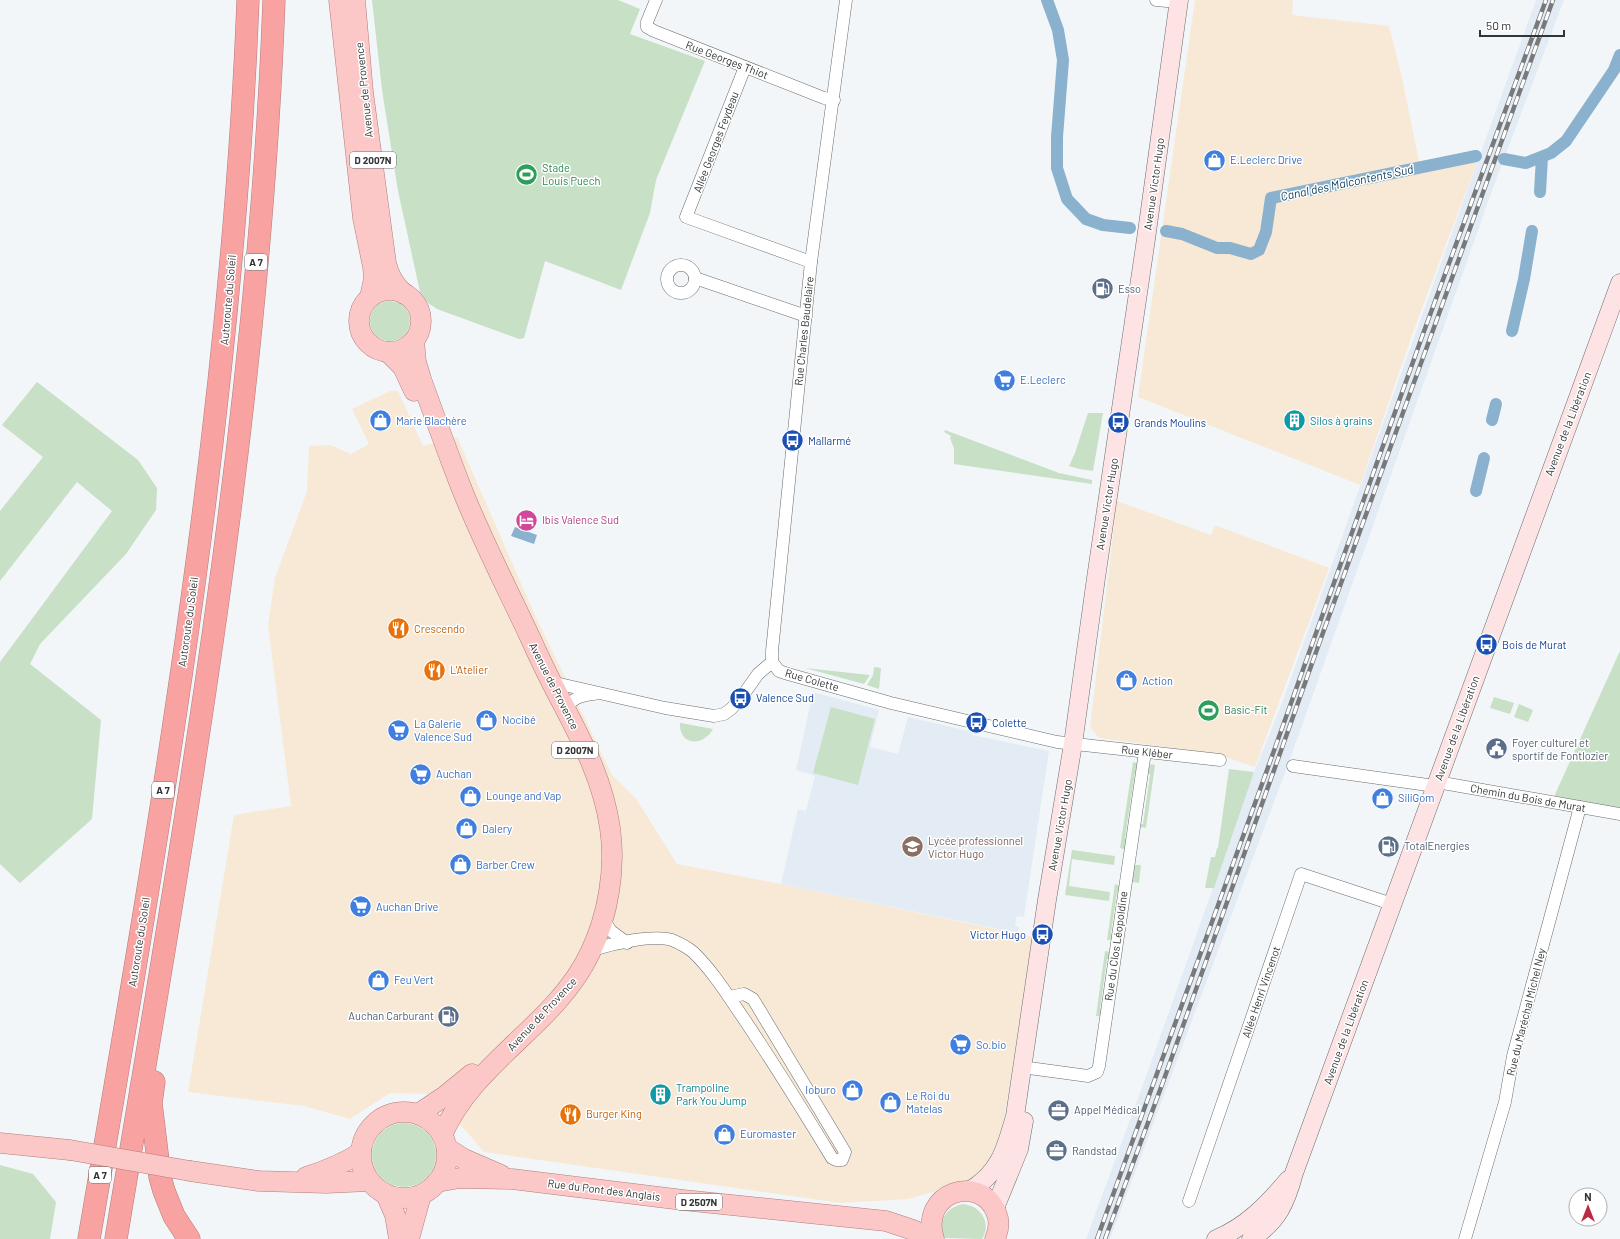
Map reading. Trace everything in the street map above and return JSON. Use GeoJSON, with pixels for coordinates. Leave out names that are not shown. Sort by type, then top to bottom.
{"type":"FeatureCollection","features":[{"type":"Feature","properties":{"kind":"highway","name":"Autoroute du Soleil"},"geometry":{"type":"LineString","coordinates":[[89,1239],[155,840],[184,655],[205,504],[221,372],[236,211],[248,0]]}},
{"type":"Feature","properties":{"kind":"highway","name":"A 7"},"geometry":{"type":"LineString","coordinates":[[116,1239],[186,816],[230,506],[246,375],[261,212],[272,53],[274,0]]}},
{"type":"Feature","properties":{"kind":"highway"},"geometry":{"type":"LineString","coordinates":[[186,816],[151,1103],[160,1177],[174,1216],[189,1239]]}},
{"type":"Feature","properties":{"kind":"main road","name":"Avenue de Provence"},"geometry":{"type":"LineString","coordinates":[[339,0],[363,218],[373,267],[374,279],[370,297]]}},
{"type":"Feature","properties":{"kind":"main road","name":"Avenue de Provence"},"geometry":{"type":"LineString","coordinates":[[356,0],[363,92],[386,263],[389,276],[404,294]]}},
{"type":"Feature","properties":{"kind":"main road","name":"Avenue Victor Hugo"},"geometry":{"type":"LineString","coordinates":[[969,1191],[988,1178],[996,1168],[1005,1150],[1015,1116],[1047,900],[1073,744],[1179,1]]}},
{"type":"Feature","properties":{"kind":"main road","name":"Avenue de la Libération"},"geometry":{"type":"LineString","coordinates":[[1216,1239],[1244,1236],[1262,1209],[1294,1173],[1620,283]]}},
{"type":"Feature","properties":{"kind":"main road"},"geometry":{"type":"LineString","coordinates":[[387,290],[404,294],[412,299],[418,307],[421,316],[420,330],[414,341],[406,348],[397,352],[378,350],[369,344],[361,332],[359,324],[361,309],[370,297],[378,293],[387,290]]}},
{"type":"Feature","properties":{"kind":"main road","name":"Avenue de Provence"},"geometry":{"type":"LineString","coordinates":[[414,341],[416,362],[420,379],[462,488],[487,547],[551,682],[595,770],[602,789],[611,829],[612,850],[611,874],[603,919],[592,950],[578,976],[463,1099],[450,1117],[445,1141]]}},
{"type":"Feature","properties":{"kind":"main road","name":"Avenue de Provence"},"geometry":{"type":"LineString","coordinates":[[388,352],[402,365],[411,383],[465,522],[587,776],[598,811],[602,831],[603,851],[603,873],[590,931],[562,982],[536,1012],[465,1081],[418,1114]]}},
{"type":"Feature","properties":{"kind":"main road","name":"Avenue Victor Hugo"},"geometry":{"type":"LineString","coordinates":[[995,1208],[1019,1149],[1027,1099],[1032,1008]]}},
{"type":"Feature","properties":{"kind":"main road"},"geometry":{"type":"LineString","coordinates":[[398,1112],[418,1114],[428,1119],[436,1126],[445,1141],[446,1167],[437,1182],[421,1195],[410,1198],[397,1198],[386,1194],[376,1189],[369,1181],[362,1168],[360,1153],[362,1142],[367,1132],[376,1122],[386,1115],[398,1112]]}},
{"type":"Feature","properties":{"kind":"main road","name":"Rue du Pont des Anglais"},"geometry":{"type":"LineString","coordinates":[[445,1141],[464,1159],[512,1179]]}},
{"type":"Feature","properties":{"kind":"main road"},"geometry":{"type":"LineString","coordinates":[[0,1143],[70,1150],[258,1181],[369,1181]]}},
{"type":"Feature","properties":{"kind":"main road"},"geometry":{"type":"LineString","coordinates":[[288,1182],[323,1172],[360,1153]]}},
{"type":"Feature","properties":{"kind":"main road","name":"Rue du Pont des Anglais"},"geometry":{"type":"LineString","coordinates":[[437,1182],[460,1178],[512,1179],[691,1201],[886,1221],[934,1239]]}},
{"type":"Feature","properties":{"kind":"main road"},"geometry":{"type":"LineString","coordinates":[[934,1239],[931,1230],[931,1219],[935,1209],[939,1202],[949,1195],[961,1191],[969,1191],[979,1194],[988,1200],[995,1208],[999,1222],[1000,1236]]}},
{"type":"Feature","properties":{"kind":"main road"},"geometry":{"type":"LineString","coordinates":[[386,1194],[395,1215],[399,1239]]}},
{"type":"Feature","properties":{"kind":"main road"},"geometry":{"type":"LineString","coordinates":[[409,1239],[421,1195]]}},
{"type":"Feature","properties":{"kind":"main road","name":"Rue du Pont des Anglais"},"geometry":{"type":"LineString","coordinates":[[886,1221],[910,1217],[935,1209]]}},
{"type":"Feature","properties":{"kind":"street","name":"Rue Georges Thiot"},"geometry":{"type":"LineString","coordinates":[[656,0],[647,22],[647,27],[650,29],[824,98],[834,100]]}},
{"type":"Feature","properties":{"kind":"street","name":"Rue Charles Baudelaire"},"geometry":{"type":"LineString","coordinates":[[772,662],[811,262],[834,100],[846,0]]}},
{"type":"Feature","properties":{"kind":"street"},"geometry":{"type":"LineString","coordinates":[[1156,0],[1179,1]]}},
{"type":"Feature","properties":{"kind":"street","name":"Allée Georges Feydeau"},"geometry":{"type":"LineString","coordinates":[[745,67],[686,217],[811,262]]}},
{"type":"Feature","properties":{"kind":"street"},"geometry":{"type":"LineString","coordinates":[[695,278],[806,316]]}},
{"type":"Feature","properties":{"kind":"street","name":"Rue Colette"},"geometry":{"type":"LineString","coordinates":[[551,682],[665,708],[714,716],[724,714],[731,709],[742,698],[758,674],[772,662],[779,670],[788,674],[892,703],[1057,742],[1073,744]]}},
{"type":"Feature","properties":{"kind":"street"},"geometry":{"type":"LineString","coordinates":[[566,711],[568,705],[582,695],[597,693]]}},
{"type":"Feature","properties":{"kind":"street","name":"Rue Kléber"},"geometry":{"type":"LineString","coordinates":[[1073,744],[1220,760]]}},
{"type":"Feature","properties":{"kind":"street","name":"Rue du Clos Léopoldine"},"geometry":{"type":"LineString","coordinates":[[1029,1068],[1088,1076],[1097,1072],[1145,752]]}},
{"type":"Feature","properties":{"kind":"street"},"geometry":{"type":"LineString","coordinates":[[1293,766],[1436,784]]}},
{"type":"Feature","properties":{"kind":"street","name":"Chemin du Bois de Murat"},"geometry":{"type":"LineString","coordinates":[[1436,784],[1552,801],[1620,814]]}},
{"type":"Feature","properties":{"kind":"street","name":"Rue du Maréchal Michel Ney"},"geometry":{"type":"LineString","coordinates":[[1465,1239],[1505,1102],[1513,1056],[1580,807]]}},
{"type":"Feature","properties":{"kind":"street","name":"Allée Henri Vincenot"},"geometry":{"type":"LineString","coordinates":[[1189,1201],[1301,874],[1392,904]]}},
{"type":"Feature","properties":{"kind":"street"},"geometry":{"type":"LineString","coordinates":[[603,919],[611,931],[627,942]]}},
{"type":"Feature","properties":{"kind":"street"},"geometry":{"type":"LineString","coordinates":[[592,950],[615,944],[656,938],[666,939],[682,944],[692,951],[729,997],[770,1058],[832,1158],[842,1160],[845,1152],[753,999],[744,994],[729,997]]}},
{"type":"Feature","properties":{"kind":"shaded area"},"geometry":{"type":"Polygon","coordinates":[[[1195,0],[1293,0],[1292,15],[1389,26],[1402,78],[1420,166],[1433,165],[1466,153],[1481,152],[1416,324],[1360,485],[1138,397],[1195,0]]]}},
{"type":"Feature","properties":{"kind":"shaded area"},"geometry":{"type":"Polygon","coordinates":[[[1536,0],[1564,0],[1492,191],[1289,762],[1110,1239],[1086,1239],[1148,1071],[1254,772],[1280,708],[1536,0]]]}},
{"type":"Feature","properties":{"kind":"shaded area"},"geometry":{"type":"Polygon","coordinates":[[[390,391],[398,391],[423,446],[457,437],[534,613],[612,775],[637,800],[677,864],[781,884],[1034,937],[1001,1137],[993,1158],[969,1181],[909,1199],[841,1203],[484,1152],[467,1132],[428,1094],[390,1093],[350,1119],[304,1106],[188,1092],[234,815],[291,806],[268,625],[275,578],[307,491],[309,446],[330,445],[351,454],[369,444],[352,409],[390,391]]]}},
{"type":"Feature","properties":{"kind":"shaded area"},"geometry":{"type":"Polygon","coordinates":[[[1117,501],[1211,535],[1215,525],[1329,568],[1255,767],[1216,754],[1099,738],[1090,727],[1117,501]]]}},
{"type":"Feature","properties":{"kind":"shaded area","name":"Lycée professionnel Victor Hugo"},"geometry":{"type":"Polygon","coordinates":[[[813,692],[879,710],[870,747],[898,754],[908,717],[973,732],[972,735],[1049,751],[1024,917],[1017,916],[1015,926],[1019,927],[1018,933],[781,884],[798,809],[806,811],[815,776],[796,770],[813,692]]]}},
{"type":"Feature","properties":{"kind":"green space","name":"Stade Louis Puech"},"geometry":{"type":"Polygon","coordinates":[[[372,0],[618,0],[640,9],[630,34],[705,61],[656,180],[650,213],[621,290],[545,261],[524,338],[519,339],[437,309],[428,303],[420,292],[398,191],[382,90],[372,0]]]}},
{"type":"Feature","properties":{"kind":"green space"},"geometry":{"type":"Polygon","coordinates":[[[390,301],[398,303],[404,307],[408,313],[410,321],[408,329],[404,335],[398,339],[390,341],[382,339],[376,335],[372,329],[370,321],[372,313],[376,307],[382,303],[390,301]]]}},
{"type":"Feature","properties":{"kind":"green space"},"geometry":{"type":"Polygon","coordinates":[[[37,382],[138,460],[157,488],[156,510],[126,554],[40,644],[30,664],[101,720],[92,819],[20,883],[0,864],[0,662],[112,511],[77,482],[0,581],[0,511],[43,457],[2,425],[37,382]]]}},
{"type":"Feature","properties":{"kind":"green space"},"geometry":{"type":"Polygon","coordinates":[[[1088,413],[1103,413],[1093,471],[1069,466],[1075,453],[1088,413]]]}},
{"type":"Feature","properties":{"kind":"green space"},"geometry":{"type":"Polygon","coordinates":[[[945,430],[1059,473],[1092,480],[1092,484],[954,464],[954,448],[950,438],[951,436],[944,432],[945,430]]]}},
{"type":"Feature","properties":{"kind":"green space"},"geometry":{"type":"Polygon","coordinates":[[[1620,651],[1620,814],[1552,801],[1620,651]]]}},
{"type":"Feature","properties":{"kind":"green space"},"geometry":{"type":"Polygon","coordinates":[[[874,667],[881,668],[879,689],[867,685],[873,675],[874,667]]]}},
{"type":"Feature","properties":{"kind":"green space"},"geometry":{"type":"Polygon","coordinates":[[[805,668],[870,675],[864,684],[805,668]]]}},
{"type":"Feature","properties":{"kind":"green space"},"geometry":{"type":"Polygon","coordinates":[[[1494,697],[1514,703],[1510,714],[1490,708],[1494,697]]]}},
{"type":"Feature","properties":{"kind":"green space"},"geometry":{"type":"Polygon","coordinates":[[[1519,704],[1533,710],[1528,722],[1514,717],[1519,704]]]}},
{"type":"Feature","properties":{"kind":"green space"},"geometry":{"type":"Polygon","coordinates":[[[831,707],[875,719],[858,785],[813,773],[831,707]]]}},
{"type":"Feature","properties":{"kind":"green space"},"geometry":{"type":"Polygon","coordinates":[[[680,723],[713,729],[709,735],[703,739],[692,741],[687,740],[683,736],[680,723]]]}},
{"type":"Feature","properties":{"kind":"green space"},"geometry":{"type":"Polygon","coordinates":[[[1133,762],[1137,763],[1138,772],[1135,772],[1125,838],[1128,839],[1124,849],[1120,848],[1133,762]]]}},
{"type":"Feature","properties":{"kind":"green space"},"geometry":{"type":"Polygon","coordinates":[[[1151,764],[1155,765],[1146,828],[1141,827],[1139,824],[1143,824],[1150,774],[1146,773],[1151,764]]]}},
{"type":"Feature","properties":{"kind":"green space"},"geometry":{"type":"Polygon","coordinates":[[[1229,769],[1254,772],[1214,888],[1205,888],[1211,857],[1215,857],[1218,848],[1229,769]]]}},
{"type":"Feature","properties":{"kind":"green space"},"geometry":{"type":"Polygon","coordinates":[[[1072,850],[1115,856],[1114,865],[1072,859],[1069,886],[1110,892],[1109,901],[1065,895],[1072,850]]]}},
{"type":"Feature","properties":{"kind":"green space"},"geometry":{"type":"Polygon","coordinates":[[[1134,865],[1141,865],[1139,883],[1132,882],[1131,879],[1134,865]]]}},
{"type":"Feature","properties":{"kind":"green space"},"geometry":{"type":"Polygon","coordinates":[[[1115,884],[1120,886],[1121,892],[1117,892],[1111,933],[1114,934],[1112,940],[1107,940],[1115,884]]]}},
{"type":"Feature","properties":{"kind":"green space"},"geometry":{"type":"Polygon","coordinates":[[[1105,951],[1110,952],[1110,959],[1107,959],[1100,1009],[1103,1009],[1100,1016],[1096,1016],[1105,951]]]}},
{"type":"Feature","properties":{"kind":"green space"},"geometry":{"type":"Polygon","coordinates":[[[404,1123],[422,1129],[430,1137],[436,1155],[430,1173],[422,1181],[404,1187],[386,1181],[378,1173],[372,1155],[378,1137],[386,1129],[404,1123]]]}},
{"type":"Feature","properties":{"kind":"green space"},"geometry":{"type":"Polygon","coordinates":[[[0,1165],[33,1174],[56,1202],[50,1239],[0,1239],[0,1165]]]}},
{"type":"Feature","properties":{"kind":"green space"},"geometry":{"type":"Polygon","coordinates":[[[963,1204],[975,1208],[983,1216],[986,1227],[982,1239],[944,1238],[942,1232],[942,1221],[944,1216],[952,1208],[963,1204]]]}},
{"type":"Feature","properties":{"kind":"water"},"geometry":{"type":"Polygon","coordinates":[[[515,527],[537,535],[534,544],[511,536],[515,527]]]}},
{"type":"Feature","properties":{"kind":"waterway","name":"Canal des Malcontents Sud"},"geometry":{"type":"LineString","coordinates":[[1047,0],[1058,30],[1063,60],[1057,137],[1057,168],[1067,199],[1086,219],[1103,225],[1130,228]]}},
{"type":"Feature","properties":{"kind":"waterway","name":"Canal des Malcontents Sud"},"geometry":{"type":"LineString","coordinates":[[1504,159],[1526,163],[1551,153],[1566,141],[1614,70],[1620,55]]}},
{"type":"Feature","properties":{"kind":"waterway","name":"Canal des Malcontents Sud"},"geometry":{"type":"LineString","coordinates":[[1166,231],[1182,234],[1217,248],[1230,248],[1251,254],[1259,250],[1266,232],[1271,198],[1476,156]]}},
{"type":"Feature","properties":{"kind":"waterway","name":"Canal des Malcontents Sud"},"geometry":{"type":"LineString","coordinates":[[1540,192],[1542,157]]}},
{"type":"Feature","properties":{"kind":"waterway","name":"Canal des Malcontents Sud"},"geometry":{"type":"LineString","coordinates":[[1512,331],[1524,279],[1532,231]]}},
{"type":"Feature","properties":{"kind":"waterway","name":"Canal des Malcontents Sud"},"geometry":{"type":"LineString","coordinates":[[1492,420],[1496,404]]}},
{"type":"Feature","properties":{"kind":"waterway","name":"Canal des Malcontents Sud"},"geometry":{"type":"LineString","coordinates":[[1476,491],[1484,458]]}},
{"type":"Feature","properties":{"kind":"railway"},"geometry":{"type":"LineString","coordinates":[[1097,1239],[1423,334],[1546,0]]}},
{"type":"Feature","properties":{"kind":"railway"},"geometry":{"type":"LineString","coordinates":[[1105,1239],[1553,0]]}},
{"type":"Feature","properties":{"kind":"place","name":"E.Leclerc Drive"},"geometry":{"type":"Point","coordinates":[1215,160]}},
{"type":"Feature","properties":{"kind":"place","name":"Stade Louis Puech"},"geometry":{"type":"Point","coordinates":[527,174]}},
{"type":"Feature","properties":{"kind":"place","name":"Esso"},"geometry":{"type":"Point","coordinates":[1102,289]}},
{"type":"Feature","properties":{"kind":"place","name":"E.Leclerc"},"geometry":{"type":"Point","coordinates":[1004,380]}},
{"type":"Feature","properties":{"kind":"place","name":"Marie Blachère"},"geometry":{"type":"Point","coordinates":[381,421]}},
{"type":"Feature","properties":{"kind":"place","name":"Silos à grains"},"geometry":{"type":"Point","coordinates":[1295,421]}},
{"type":"Feature","properties":{"kind":"place","name":"Grands Moulins"},"geometry":{"type":"Point","coordinates":[1119,423]}},
{"type":"Feature","properties":{"kind":"place","name":"Mallarmé"},"geometry":{"type":"Point","coordinates":[792,441]}},
{"type":"Feature","properties":{"kind":"place","name":"Ibis Valence Sud"},"geometry":{"type":"Point","coordinates":[527,520]}},
{"type":"Feature","properties":{"kind":"place","name":"Crescendo"},"geometry":{"type":"Point","coordinates":[398,629]}},
{"type":"Feature","properties":{"kind":"place","name":"Bois de Murat"},"geometry":{"type":"Point","coordinates":[1487,645]}},
{"type":"Feature","properties":{"kind":"place","name":"L'Atelier"},"geometry":{"type":"Point","coordinates":[435,670]}},
{"type":"Feature","properties":{"kind":"place","name":"Action"},"geometry":{"type":"Point","coordinates":[1126,681]}},
{"type":"Feature","properties":{"kind":"place","name":"Valence Sud"},"geometry":{"type":"Point","coordinates":[741,698]}},
{"type":"Feature","properties":{"kind":"place","name":"Basic-Fit"},"geometry":{"type":"Point","coordinates":[1208,710]}},
{"type":"Feature","properties":{"kind":"place","name":"Nocibé"},"geometry":{"type":"Point","coordinates":[487,720]}},
{"type":"Feature","properties":{"kind":"place","name":"Colette"},"geometry":{"type":"Point","coordinates":[976,723]}},
{"type":"Feature","properties":{"kind":"place","name":"La Galerie Valence Sud"},"geometry":{"type":"Point","coordinates":[399,730]}},
{"type":"Feature","properties":{"kind":"place","name":"Foyer culturel et sportif de Fontlozier"},"geometry":{"type":"Point","coordinates":[1496,749]}},
{"type":"Feature","properties":{"kind":"place","name":"Auchan"},"geometry":{"type":"Point","coordinates":[420,774]}},
{"type":"Feature","properties":{"kind":"place","name":"Lounge and Vap"},"geometry":{"type":"Point","coordinates":[470,796]}},
{"type":"Feature","properties":{"kind":"place","name":"SiliGom"},"geometry":{"type":"Point","coordinates":[1382,798]}},
{"type":"Feature","properties":{"kind":"place","name":"Dalery"},"geometry":{"type":"Point","coordinates":[466,829]}},
{"type":"Feature","properties":{"kind":"place","name":"TotalEnergies"},"geometry":{"type":"Point","coordinates":[1389,846]}},
{"type":"Feature","properties":{"kind":"place","name":"Lycée professionnel Victor Hugo"},"geometry":{"type":"Point","coordinates":[912,847]}},
{"type":"Feature","properties":{"kind":"place","name":"Barber Crew"},"geometry":{"type":"Point","coordinates":[461,865]}},
{"type":"Feature","properties":{"kind":"place","name":"Auchan Drive"},"geometry":{"type":"Point","coordinates":[360,907]}},
{"type":"Feature","properties":{"kind":"place","name":"Victor Hugo"},"geometry":{"type":"Point","coordinates":[1042,935]}},
{"type":"Feature","properties":{"kind":"place","name":"Feu Vert"},"geometry":{"type":"Point","coordinates":[378,980]}},
{"type":"Feature","properties":{"kind":"place","name":"Auchan Carburant"},"geometry":{"type":"Point","coordinates":[449,1016]}},
{"type":"Feature","properties":{"kind":"place","name":"So.bio"},"geometry":{"type":"Point","coordinates":[961,1045]}},
{"type":"Feature","properties":{"kind":"place","name":"Ioburo"},"geometry":{"type":"Point","coordinates":[852,1090]}},
{"type":"Feature","properties":{"kind":"place","name":"Trampoline Park You Jump"},"geometry":{"type":"Point","coordinates":[660,1094]}},
{"type":"Feature","properties":{"kind":"place","name":"Le Roi du Matelas"},"geometry":{"type":"Point","coordinates":[891,1102]}},
{"type":"Feature","properties":{"kind":"place","name":"Appel Médical"},"geometry":{"type":"Point","coordinates":[1059,1110]}},
{"type":"Feature","properties":{"kind":"place","name":"Burger King"},"geometry":{"type":"Point","coordinates":[571,1114]}},
{"type":"Feature","properties":{"kind":"place","name":"Euromaster"},"geometry":{"type":"Point","coordinates":[724,1134]}},
{"type":"Feature","properties":{"kind":"place","name":"Randstad"},"geometry":{"type":"Point","coordinates":[1056,1151]}}]}
